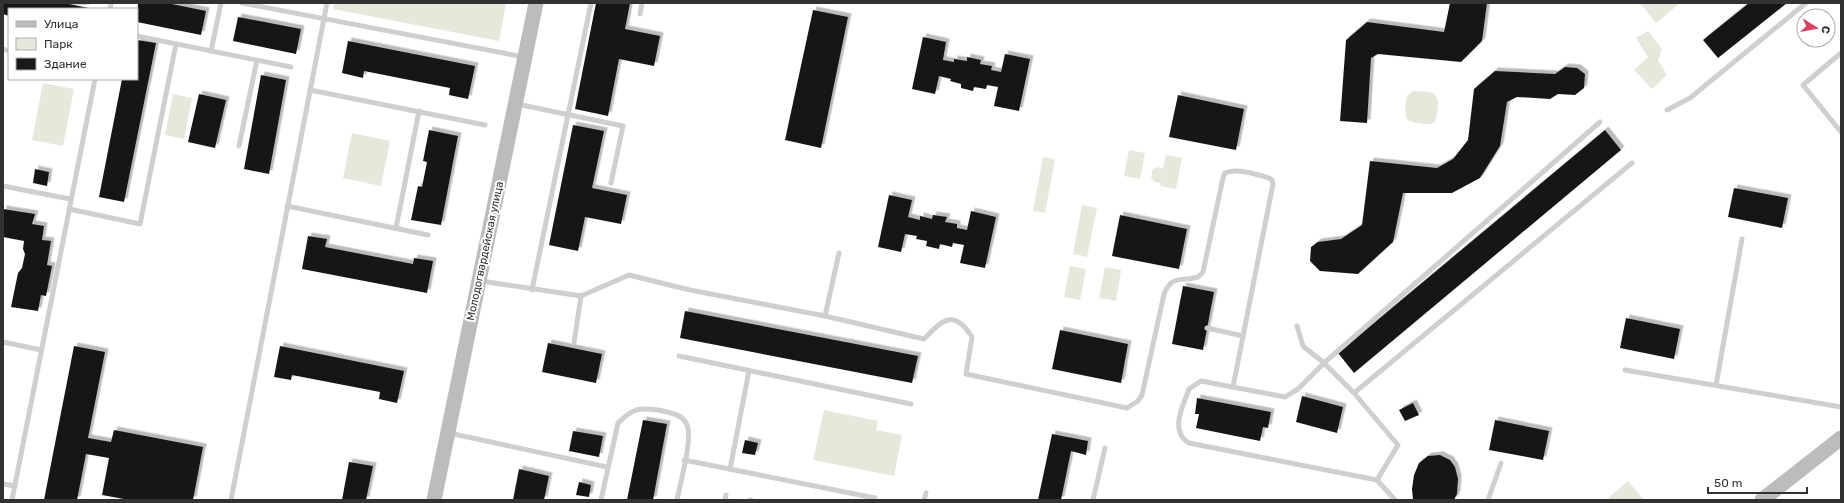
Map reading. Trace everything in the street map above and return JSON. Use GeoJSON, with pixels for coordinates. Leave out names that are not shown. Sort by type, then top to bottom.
{"type":"FeatureCollection","features":[{"type":"Feature","properties":{"kind":"street","name":"Молодогвардейская улица"},"geometry":{"type":"LineString","coordinates":[[434,500],[526,58],[536,3]]}},
{"type":"Feature","properties":{"kind":"street"},"geometry":{"type":"LineString","coordinates":[[1762,500],[1841,438]]}},
{"type":"Feature","properties":{"kind":"lane"},"geometry":{"type":"LineString","coordinates":[[211,51],[221,3]]}},
{"type":"Feature","properties":{"kind":"lane"},"geometry":{"type":"LineString","coordinates":[[242,3],[526,58]]}},
{"type":"Feature","properties":{"kind":"lane"},"geometry":{"type":"LineString","coordinates":[[231,500],[327,3]]}},
{"type":"Feature","properties":{"kind":"lane"},"geometry":{"type":"LineString","coordinates":[[532,290],[591,3]]}},
{"type":"Feature","properties":{"kind":"lane"},"geometry":{"type":"LineString","coordinates":[[640,14],[642,3]]}},
{"type":"Feature","properties":{"kind":"lane"},"geometry":{"type":"LineString","coordinates":[[1667,110],[1690,98],[1806,3]]}},
{"type":"Feature","properties":{"kind":"lane"},"geometry":{"type":"LineString","coordinates":[[138,36],[291,67]]}},
{"type":"Feature","properties":{"kind":"lane"},"geometry":{"type":"LineString","coordinates":[[69,209],[140,224],[176,44]]}},
{"type":"Feature","properties":{"kind":"lane"},"geometry":{"type":"LineString","coordinates":[[1841,53],[1803,85],[1841,132]]}},
{"type":"Feature","properties":{"kind":"lane"},"geometry":{"type":"LineString","coordinates":[[239,146],[257,60]]}},
{"type":"Feature","properties":{"kind":"lane"},"geometry":{"type":"LineString","coordinates":[[12,500],[70,199],[95,80]]}},
{"type":"Feature","properties":{"kind":"lane"},"geometry":{"type":"LineString","coordinates":[[310,90],[485,125]]}},
{"type":"Feature","properties":{"kind":"lane"},"geometry":{"type":"LineString","coordinates":[[516,104],[623,126],[612,183]]}},
{"type":"Feature","properties":{"kind":"lane"},"geometry":{"type":"LineString","coordinates":[[396,228],[419,111]]}},
{"type":"Feature","properties":{"kind":"lane"},"geometry":{"type":"LineString","coordinates":[[1395,500],[1377,480],[1189,443],[1182,439],[1178,432],[1178,422],[1189,388],[1201,381],[1285,397],[1298,389],[1324,363],[1600,122]]}},
{"type":"Feature","properties":{"kind":"lane"},"geometry":{"type":"LineString","coordinates":[[1354,393],[1632,162]]}},
{"type":"Feature","properties":{"kind":"lane"},"geometry":{"type":"LineString","coordinates":[[479,281],[581,296],[629,275],[690,290],[825,316],[924,339],[937,325],[951,320],[957,320],[963,324],[972,337],[966,374],[1127,408],[1138,401],[1142,395],[1167,286],[1176,280],[1198,277],[1203,272],[1223,178],[1225,173],[1235,171],[1269,178],[1272,180],[1273,184],[1233,387]]}},
{"type":"Feature","properties":{"kind":"lane"},"geometry":{"type":"LineString","coordinates":[[3,186],[70,199]]}},
{"type":"Feature","properties":{"kind":"lane"},"geometry":{"type":"LineString","coordinates":[[287,206],[428,235]]}},
{"type":"Feature","properties":{"kind":"lane"},"geometry":{"type":"LineString","coordinates":[[1716,385],[1742,239]]}},
{"type":"Feature","properties":{"kind":"lane"},"geometry":{"type":"LineString","coordinates":[[825,316],[839,253]]}},
{"type":"Feature","properties":{"kind":"lane"},"geometry":{"type":"LineString","coordinates":[[574,343],[581,296]]}},
{"type":"Feature","properties":{"kind":"lane"},"geometry":{"type":"LineString","coordinates":[[1297,326],[1304,346],[1324,363],[1354,393],[1398,445],[1377,480]]}},
{"type":"Feature","properties":{"kind":"lane"},"geometry":{"type":"LineString","coordinates":[[1207,328],[1243,336]]}},
{"type":"Feature","properties":{"kind":"lane"},"geometry":{"type":"LineString","coordinates":[[3,342],[41,350]]}},
{"type":"Feature","properties":{"kind":"lane"},"geometry":{"type":"LineString","coordinates":[[679,356],[911,404]]}},
{"type":"Feature","properties":{"kind":"lane"},"geometry":{"type":"LineString","coordinates":[[1625,370],[1841,407]]}},
{"type":"Feature","properties":{"kind":"lane"},"geometry":{"type":"LineString","coordinates":[[730,469],[749,371]]}},
{"type":"Feature","properties":{"kind":"lane"},"geometry":{"type":"LineString","coordinates":[[601,500],[607,467],[618,423],[626,415],[643,407],[670,412],[681,417],[687,424],[689,437],[677,500]]}},
{"type":"Feature","properties":{"kind":"lane"},"geometry":{"type":"LineString","coordinates":[[448,433],[607,467]]}},
{"type":"Feature","properties":{"kind":"lane"},"geometry":{"type":"LineString","coordinates":[[1093,500],[1105,448]]}},
{"type":"Feature","properties":{"kind":"lane"},"geometry":{"type":"LineString","coordinates":[[684,460],[875,498]]}},
{"type":"Feature","properties":{"kind":"lane"},"geometry":{"type":"LineString","coordinates":[[1488,500],[1501,463]]}},
{"type":"Feature","properties":{"kind":"lane"},"geometry":{"type":"LineString","coordinates":[[3,484],[15,486]]}},
{"type":"Feature","properties":{"kind":"lane"},"geometry":{"type":"LineString","coordinates":[[924,500],[926,493]]}},
{"type":"Feature","properties":{"kind":"green space"},"geometry":{"type":"Polygon","coordinates":[[[334,3],[506,3],[499,41],[333,9],[334,3]]]}},
{"type":"Feature","properties":{"kind":"green space"},"geometry":{"type":"Polygon","coordinates":[[[1640,3],[1680,3],[1656,23],[1640,3]]]}},
{"type":"Feature","properties":{"kind":"green space"},"geometry":{"type":"Polygon","coordinates":[[[1648,31],[1662,49],[1658,60],[1667,75],[1652,89],[1634,70],[1648,57],[1636,38],[1648,31]]]}},
{"type":"Feature","properties":{"kind":"green space"},"geometry":{"type":"Polygon","coordinates":[[[43,83],[74,89],[63,146],[32,140],[43,83]]]}},
{"type":"Feature","properties":{"kind":"green space"},"geometry":{"type":"Polygon","coordinates":[[[1413,91],[1431,93],[1436,97],[1438,107],[1434,123],[1426,124],[1412,122],[1406,117],[1405,110],[1407,96],[1413,91]]]}},
{"type":"Feature","properties":{"kind":"green space"},"geometry":{"type":"Polygon","coordinates":[[[173,94],[192,98],[184,139],[165,135],[173,94]]]}},
{"type":"Feature","properties":{"kind":"green space"},"geometry":{"type":"Polygon","coordinates":[[[352,133],[390,141],[381,186],[343,178],[352,133]]]}},
{"type":"Feature","properties":{"kind":"green space"},"geometry":{"type":"Polygon","coordinates":[[[1129,150],[1145,153],[1140,179],[1124,176],[1129,150]]]}},
{"type":"Feature","properties":{"kind":"green space"},"geometry":{"type":"Polygon","coordinates":[[[1166,155],[1182,158],[1176,189],[1160,186],[1161,183],[1154,182],[1151,177],[1153,169],[1159,167],[1163,169],[1166,155]]]}},
{"type":"Feature","properties":{"kind":"green space"},"geometry":{"type":"Polygon","coordinates":[[[1043,157],[1055,159],[1045,213],[1033,211],[1043,157]]]}},
{"type":"Feature","properties":{"kind":"green space"},"geometry":{"type":"Polygon","coordinates":[[[1082,205],[1097,208],[1087,257],[1073,254],[1082,205]]]}},
{"type":"Feature","properties":{"kind":"green space"},"geometry":{"type":"Polygon","coordinates":[[[1070,266],[1086,269],[1080,300],[1064,297],[1070,266]]]}},
{"type":"Feature","properties":{"kind":"green space"},"geometry":{"type":"Polygon","coordinates":[[[1105,267],[1121,270],[1116,301],[1099,298],[1105,267]]]}},
{"type":"Feature","properties":{"kind":"green space"},"geometry":{"type":"Polygon","coordinates":[[[824,410],[878,421],[876,430],[902,435],[894,476],[813,460],[824,410]]]}},
{"type":"Feature","properties":{"kind":"green space"},"geometry":{"type":"Polygon","coordinates":[[[1628,481],[1644,500],[1606,500],[1628,481]]]}},
{"type":"Feature","properties":{"kind":"building"},"geometry":{"type":"Polygon","coordinates":[[[3,3],[64,3],[89,8],[8,8],[8,16],[3,14],[3,3]]]}},
{"type":"Feature","properties":{"kind":"building"},"geometry":{"type":"Polygon","coordinates":[[[138,3],[167,3],[206,11],[201,35],[138,22],[138,3]]]}},
{"type":"Feature","properties":{"kind":"building"},"geometry":{"type":"Polygon","coordinates":[[[596,3],[630,3],[625,29],[660,36],[654,66],[619,59],[608,116],[575,109],[596,3]]]}},
{"type":"Feature","properties":{"kind":"building"},"geometry":{"type":"Polygon","coordinates":[[[1450,3],[1487,3],[1482,41],[1461,62],[1378,54],[1371,58],[1367,123],[1340,121],[1346,40],[1367,22],[1444,32],[1450,3]]]}},
{"type":"Feature","properties":{"kind":"building"},"geometry":{"type":"Polygon","coordinates":[[[1749,3],[1787,3],[1718,58],[1703,40],[1749,3]]]}},
{"type":"Feature","properties":{"kind":"building"},"geometry":{"type":"Polygon","coordinates":[[[813,10],[848,17],[821,148],[785,140],[813,10]]]}},
{"type":"Feature","properties":{"kind":"building"},"geometry":{"type":"Polygon","coordinates":[[[238,17],[301,29],[296,54],[233,41],[238,17]]]}},
{"type":"Feature","properties":{"kind":"building"},"geometry":{"type":"Polygon","coordinates":[[[923,37],[946,42],[943,60],[954,62],[954,59],[967,61],[967,57],[981,60],[980,64],[992,66],[991,70],[1001,72],[1005,54],[1030,59],[1019,111],[994,106],[998,87],[987,85],[986,89],[974,87],[973,91],[961,88],[961,84],[950,81],[951,79],[939,76],[935,94],[912,89],[923,37]]]}},
{"type":"Feature","properties":{"kind":"building"},"geometry":{"type":"Polygon","coordinates":[[[138,40],[156,43],[124,202],[99,197],[122,80],[138,80],[138,40]]]}},
{"type":"Feature","properties":{"kind":"building"},"geometry":{"type":"Polygon","coordinates":[[[348,41],[475,66],[468,99],[449,95],[450,88],[364,71],[363,78],[342,73],[348,41]]]}},
{"type":"Feature","properties":{"kind":"building"},"geometry":{"type":"Polygon","coordinates":[[[1565,67],[1577,68],[1585,74],[1584,88],[1575,95],[1558,94],[1550,99],[1517,97],[1507,102],[1500,146],[1480,178],[1452,193],[1403,193],[1393,242],[1358,274],[1320,271],[1310,261],[1311,247],[1318,242],[1341,239],[1362,225],[1370,161],[1437,168],[1453,159],[1468,140],[1474,89],[1495,71],[1555,74],[1565,67]]]}},
{"type":"Feature","properties":{"kind":"building"},"geometry":{"type":"Polygon","coordinates":[[[261,75],[286,80],[269,174],[244,169],[261,75]]]}},
{"type":"Feature","properties":{"kind":"building"},"geometry":{"type":"Polygon","coordinates":[[[199,94],[226,100],[215,148],[188,142],[199,94]]]}},
{"type":"Feature","properties":{"kind":"building"},"geometry":{"type":"Polygon","coordinates":[[[1178,95],[1244,109],[1236,150],[1169,137],[1178,95]]]}},
{"type":"Feature","properties":{"kind":"building"},"geometry":{"type":"Polygon","coordinates":[[[573,125],[604,131],[592,188],[627,195],[621,224],[585,217],[578,251],[549,245],[573,125]]]}},
{"type":"Feature","properties":{"kind":"building"},"geometry":{"type":"Polygon","coordinates":[[[429,130],[458,136],[441,225],[411,220],[418,186],[422,187],[427,162],[423,161],[429,130]]]}},
{"type":"Feature","properties":{"kind":"building"},"geometry":{"type":"Polygon","coordinates":[[[1605,130],[1621,150],[1354,373],[1338,353],[1605,130]]]}},
{"type":"Feature","properties":{"kind":"building"},"geometry":{"type":"Polygon","coordinates":[[[35,169],[49,172],[47,186],[33,183],[35,169]]]}},
{"type":"Feature","properties":{"kind":"building"},"geometry":{"type":"Polygon","coordinates":[[[1734,188],[1788,198],[1782,228],[1728,217],[1734,188]]]}},
{"type":"Feature","properties":{"kind":"building"},"geometry":{"type":"Polygon","coordinates":[[[889,195],[912,200],[908,217],[920,220],[920,216],[932,219],[933,215],[947,217],[945,222],[957,224],[957,228],[967,230],[971,211],[996,217],[985,268],[960,263],[964,245],[953,243],[952,247],[940,244],[939,249],[926,246],[927,241],[916,239],[917,236],[905,234],[901,252],[878,247],[889,195]]]}},
{"type":"Feature","properties":{"kind":"building"},"geometry":{"type":"Polygon","coordinates":[[[3,209],[35,214],[32,224],[44,226],[42,240],[51,241],[47,265],[52,266],[46,296],[41,295],[38,311],[11,307],[18,273],[22,268],[25,254],[23,249],[24,241],[3,237],[3,209]]]}},
{"type":"Feature","properties":{"kind":"building"},"geometry":{"type":"Polygon","coordinates":[[[1120,215],[1187,229],[1179,269],[1112,256],[1120,215]]]}},
{"type":"Feature","properties":{"kind":"building"},"geometry":{"type":"Polygon","coordinates":[[[308,236],[327,239],[325,247],[413,264],[414,258],[433,261],[427,293],[302,269],[308,236]]]}},
{"type":"Feature","properties":{"kind":"building"},"geometry":{"type":"Polygon","coordinates":[[[1183,286],[1214,292],[1203,350],[1172,344],[1183,286]]]}},
{"type":"Feature","properties":{"kind":"building"},"geometry":{"type":"Polygon","coordinates":[[[685,311],[918,356],[912,383],[680,338],[685,311]]]}},
{"type":"Feature","properties":{"kind":"building"},"geometry":{"type":"Polygon","coordinates":[[[1626,318],[1680,329],[1674,359],[1620,348],[1626,318]]]}},
{"type":"Feature","properties":{"kind":"building"},"geometry":{"type":"Polygon","coordinates":[[[1060,330],[1128,344],[1121,383],[1052,369],[1060,330]]]}},
{"type":"Feature","properties":{"kind":"building"},"geometry":{"type":"Polygon","coordinates":[[[548,343],[602,354],[596,383],[542,372],[548,343]]]}},
{"type":"Feature","properties":{"kind":"building"},"geometry":{"type":"Polygon","coordinates":[[[74,346],[105,352],[88,438],[111,442],[114,430],[203,447],[193,500],[129,500],[102,495],[109,458],[86,454],[77,500],[44,500],[74,346]]]}},
{"type":"Feature","properties":{"kind":"building"},"geometry":{"type":"Polygon","coordinates":[[[280,346],[404,371],[397,403],[379,399],[380,392],[292,375],[291,380],[274,377],[280,346]]]}},
{"type":"Feature","properties":{"kind":"building"},"geometry":{"type":"Polygon","coordinates":[[[1302,396],[1343,407],[1337,433],[1296,422],[1302,396]]]}},
{"type":"Feature","properties":{"kind":"building"},"geometry":{"type":"Polygon","coordinates":[[[1197,398],[1271,412],[1268,428],[1263,427],[1260,441],[1196,428],[1199,414],[1195,414],[1197,398]]]}},
{"type":"Feature","properties":{"kind":"building"},"geometry":{"type":"Polygon","coordinates":[[[1413,403],[1419,415],[1405,421],[1399,410],[1413,403]]]}},
{"type":"Feature","properties":{"kind":"building"},"geometry":{"type":"Polygon","coordinates":[[[643,420],[667,424],[653,500],[627,500],[643,420]]]}},
{"type":"Feature","properties":{"kind":"building"},"geometry":{"type":"Polygon","coordinates":[[[1495,420],[1549,431],[1543,460],[1489,450],[1495,420]]]}},
{"type":"Feature","properties":{"kind":"building"},"geometry":{"type":"Polygon","coordinates":[[[573,431],[603,436],[599,457],[569,451],[573,431]]]}},
{"type":"Feature","properties":{"kind":"building"},"geometry":{"type":"Polygon","coordinates":[[[1052,434],[1088,441],[1086,455],[1071,451],[1061,500],[1038,500],[1052,434]]]}},
{"type":"Feature","properties":{"kind":"building"},"geometry":{"type":"Polygon","coordinates":[[[745,440],[758,443],[755,455],[742,453],[745,440]]]}},
{"type":"Feature","properties":{"kind":"building"},"geometry":{"type":"Polygon","coordinates":[[[1440,455],[1450,460],[1455,467],[1458,479],[1457,494],[1454,500],[1413,500],[1412,489],[1414,475],[1419,463],[1428,456],[1440,455]]]}},
{"type":"Feature","properties":{"kind":"building"},"geometry":{"type":"Polygon","coordinates":[[[349,462],[373,466],[366,500],[342,500],[349,462]]]}},
{"type":"Feature","properties":{"kind":"building"},"geometry":{"type":"Polygon","coordinates":[[[519,469],[549,476],[544,500],[513,500],[519,469]]]}},
{"type":"Feature","properties":{"kind":"building"},"geometry":{"type":"Polygon","coordinates":[[[579,482],[591,485],[589,497],[576,495],[579,482]]]}}]}
